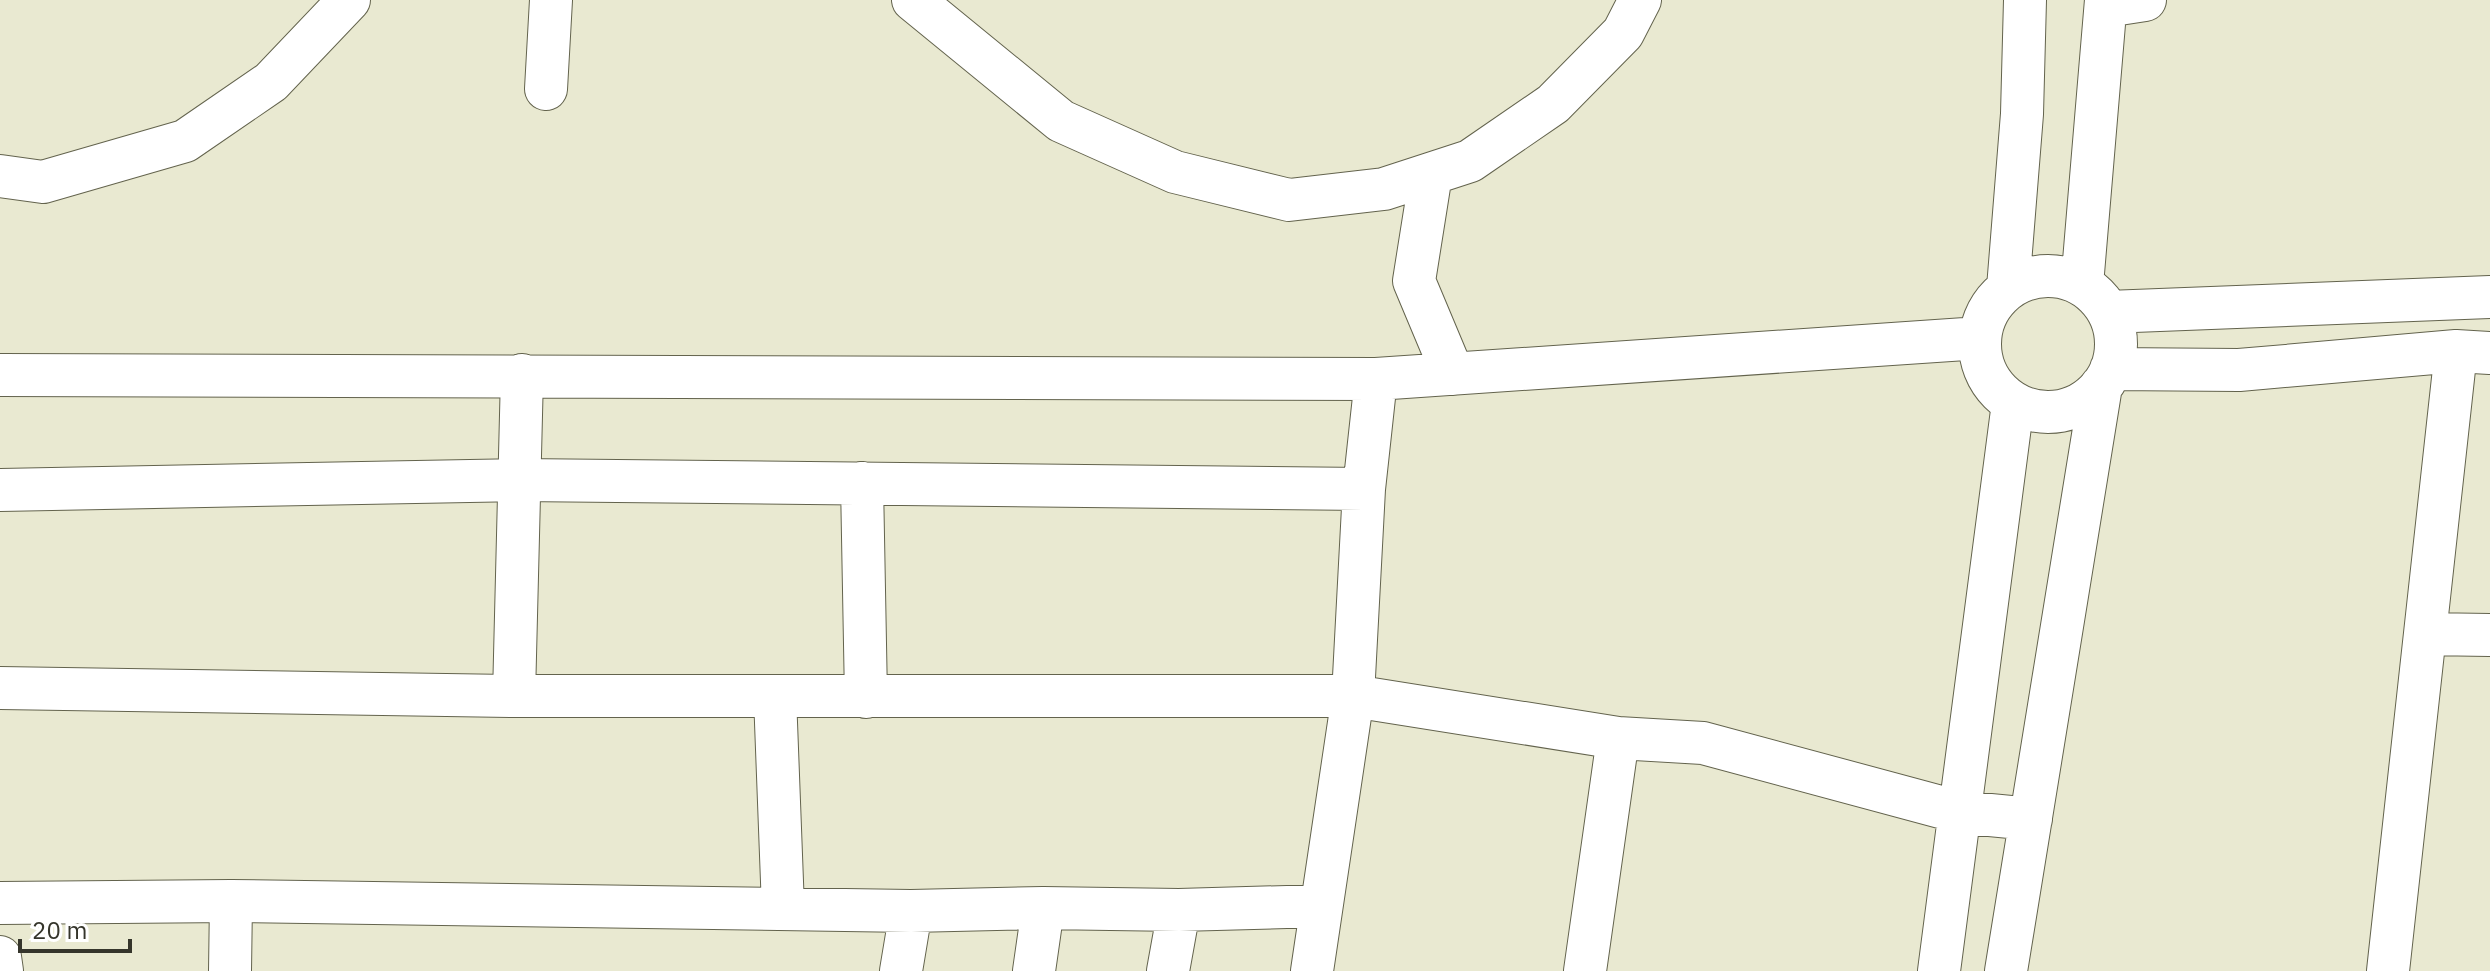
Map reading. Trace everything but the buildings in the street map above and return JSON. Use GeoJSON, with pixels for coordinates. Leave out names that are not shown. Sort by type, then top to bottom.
{"type":"FeatureCollection","features":[{"type":"Feature","properties":{"kind":"street"},"geometry":{"type":"LineString","coordinates":[[0,176],[43,182],[185,141],[271,82],[349,0]]}},
{"type":"Feature","properties":{"kind":"street"},"geometry":{"type":"LineString","coordinates":[[546,89],[551,0]]}},
{"type":"Feature","properties":{"kind":"street"},"geometry":{"type":"LineString","coordinates":[[913,0],[1061,121],[1175,172],[1289,200],[1384,189],[1470,161],[1553,104],[1623,33],[1640,0]]}},
{"type":"Feature","properties":{"kind":"street"},"geometry":{"type":"LineString","coordinates":[[2008,288],[2022,114],[2025,0]]}},
{"type":"Feature","properties":{"kind":"street"},"geometry":{"type":"LineString","coordinates":[[2095,298],[2119,2]]}},
{"type":"Feature","properties":{"kind":"street"},"geometry":{"type":"LineString","coordinates":[[1431,174],[1414,281],[1453,374]]}},
{"type":"Feature","properties":{"kind":"street"},"geometry":{"type":"LineString","coordinates":[[2006,971],[2106,378],[2116,350],[2115,330],[2095,298],[2064,277],[2044,276],[2025,279],[2008,288],[1994,302],[1984,319],[1980,338],[1980,357],[1986,375],[1998,392],[2013,403],[2031,410],[2051,412],[2070,408],[2087,399],[2106,378],[2473,352],[2425,634],[2388,971]]}},
{"type":"Feature","properties":{"kind":"street"},"geometry":{"type":"LineString","coordinates":[[2095,298],[2490,297]]}},
{"type":"Feature","properties":{"kind":"street"},"geometry":{"type":"LineString","coordinates":[[0,375],[1376,379],[1980,338]]}},
{"type":"Feature","properties":{"kind":"street"},"geometry":{"type":"LineString","coordinates":[[514,696],[522,375]]}},
{"type":"Feature","properties":{"kind":"street"},"geometry":{"type":"LineString","coordinates":[[1312,971],[1353,696],[1364,489],[1376,379]]}},
{"type":"Feature","properties":{"kind":"street"},"geometry":{"type":"LineString","coordinates":[[1939,971],[2013,403]]}},
{"type":"Feature","properties":{"kind":"street"},"geometry":{"type":"LineString","coordinates":[[0,490],[520,480],[1364,489]]}},
{"type":"Feature","properties":{"kind":"street"},"geometry":{"type":"LineString","coordinates":[[862,483],[866,697]]}},
{"type":"Feature","properties":{"kind":"street"},"geometry":{"type":"LineString","coordinates":[[2425,634],[2490,635]]}},
{"type":"Feature","properties":{"kind":"street"},"geometry":{"type":"LineString","coordinates":[[0,688],[514,696],[1353,696],[1618,738],[1703,743],[1959,812],[2031,819]]}},
{"type":"Feature","properties":{"kind":"street"},"geometry":{"type":"LineString","coordinates":[[775,696],[783,908]]}},
{"type":"Feature","properties":{"kind":"street"},"geometry":{"type":"LineString","coordinates":[[1585,971],[1618,738]]}},
{"type":"Feature","properties":{"kind":"street"},"geometry":{"type":"LineString","coordinates":[[0,903],[231,901],[911,911],[1321,906]]}},
{"type":"Feature","properties":{"kind":"street"},"geometry":{"type":"LineString","coordinates":[[230,971],[231,901]]}},
{"type":"Feature","properties":{"kind":"street"},"geometry":{"type":"LineString","coordinates":[[1034,971],[1043,908]]}},
{"type":"Feature","properties":{"kind":"street"},"geometry":{"type":"LineString","coordinates":[[1168,971],[1179,910]]}},
{"type":"Feature","properties":{"kind":"street"},"geometry":{"type":"LineString","coordinates":[[901,971],[911,911]]}},
{"type":"Feature","properties":{"kind":"street"},"geometry":{"type":"LineString","coordinates":[[0,957],[2,971]]}}]}
